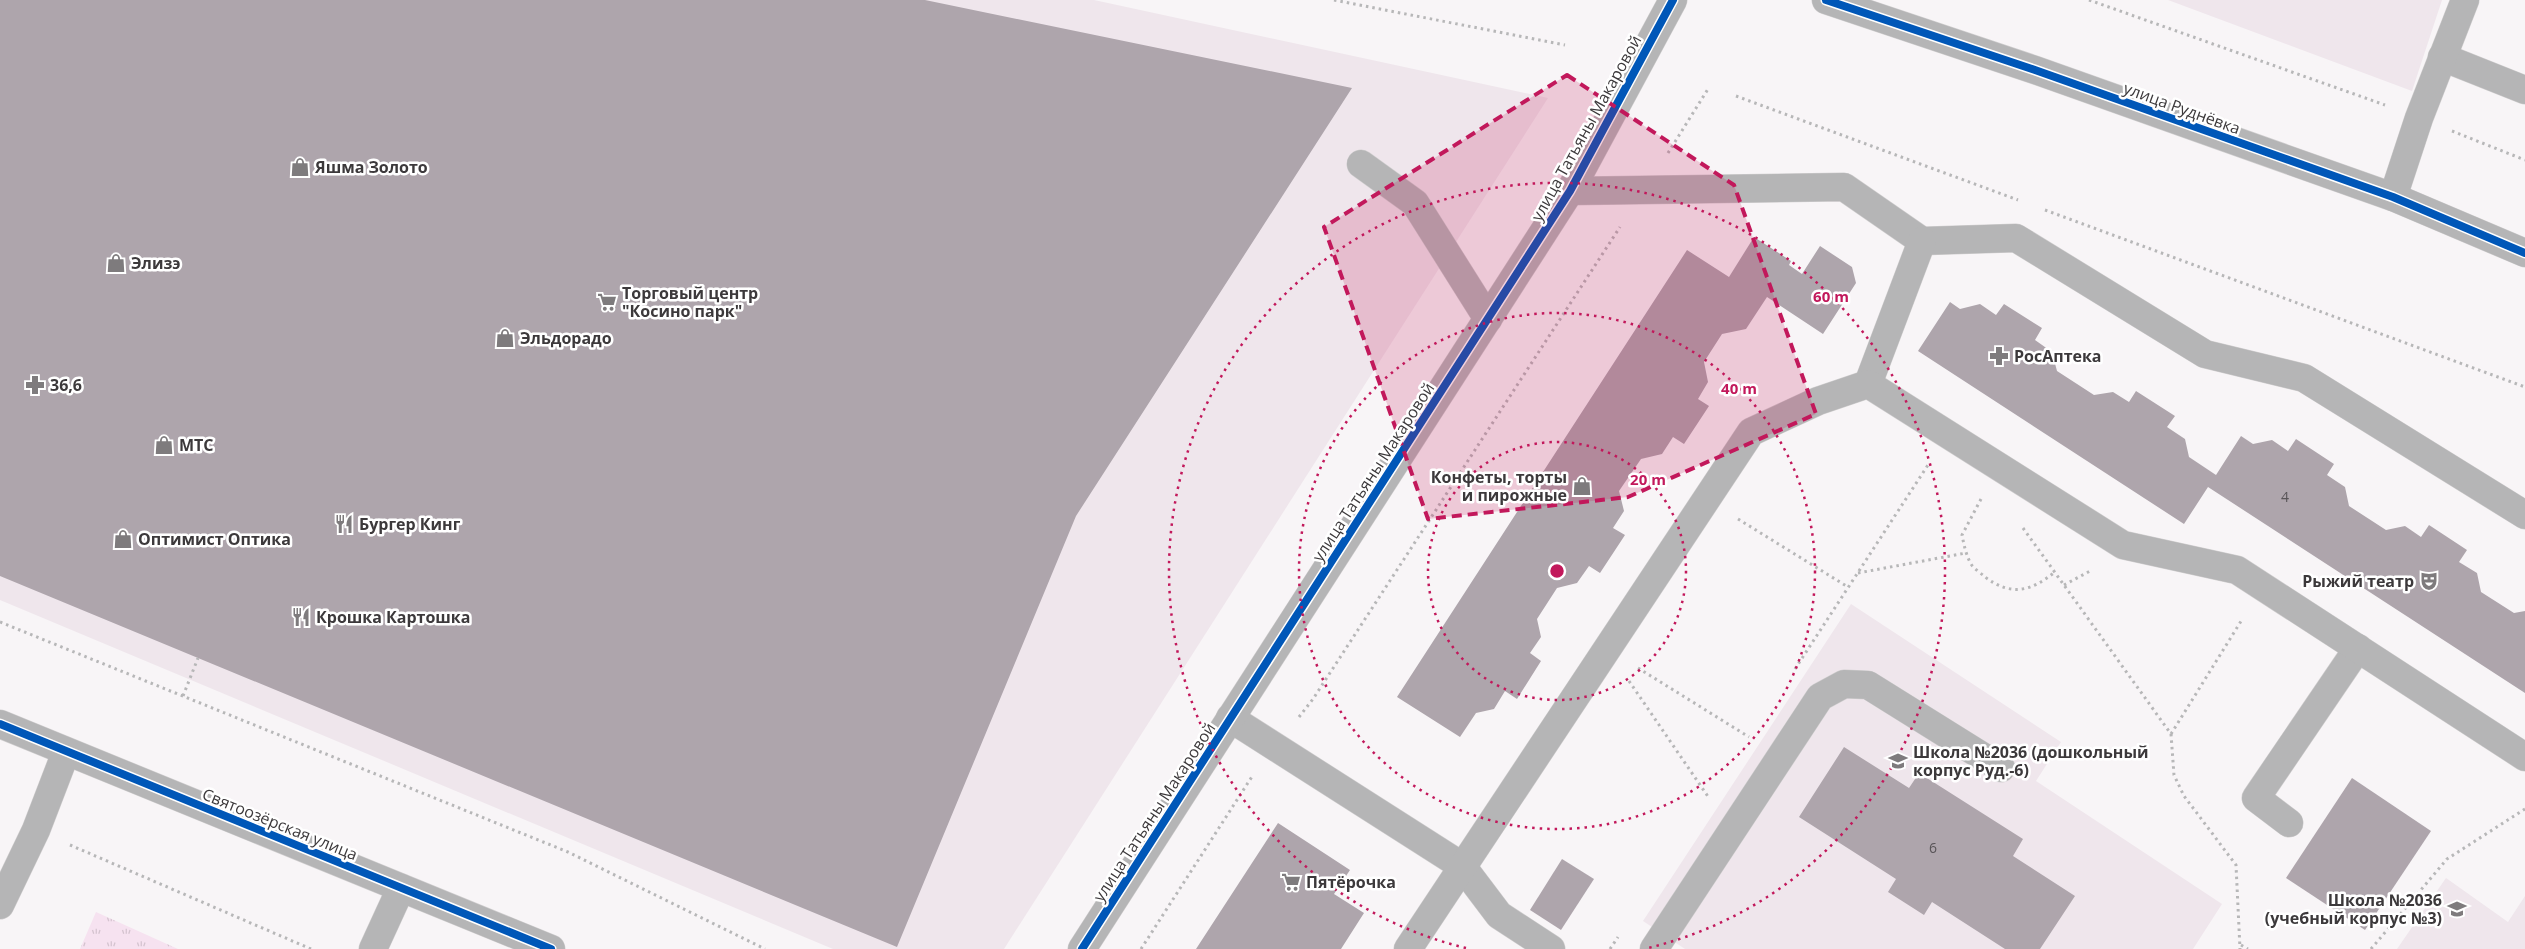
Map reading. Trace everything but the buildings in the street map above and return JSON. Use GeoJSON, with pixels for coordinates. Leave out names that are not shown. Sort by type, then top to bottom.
{"type":"FeatureCollection","features":[{"type":"Feature","properties":{"kind":"street","name":"улица Татьяны Макаровой"},"geometry":{"type":"LineString","coordinates":[[1082,949],[1570,191],[1673,0]]}},
{"type":"Feature","properties":{"kind":"street","name":"улица Руднёвка"},"geometry":{"type":"LineString","coordinates":[[1826,0],[2021,65],[2393,197],[2525,253]]}},
{"type":"Feature","properties":{"kind":"street"},"geometry":{"type":"LineString","coordinates":[[2393,197],[2419,118],[2465,0]]}},
{"type":"Feature","properties":{"kind":"street"},"geometry":{"type":"LineString","coordinates":[[2442,57],[2525,90]]}},
{"type":"Feature","properties":{"kind":"street"},"geometry":{"type":"LineString","coordinates":[[1361,164],[1415,203],[1488,319]]}},
{"type":"Feature","properties":{"kind":"street"},"geometry":{"type":"LineString","coordinates":[[1570,191],[1844,187],[1922,241],[2016,238],[2205,354],[2304,378],[2525,515]]}},
{"type":"Feature","properties":{"kind":"street"},"geometry":{"type":"LineString","coordinates":[[1868,384],[1922,241]]}},
{"type":"Feature","properties":{"kind":"street"},"geometry":{"type":"LineString","coordinates":[[1408,949],[1750,432],[1818,401],[1868,384]]}},
{"type":"Feature","properties":{"kind":"street"},"geometry":{"type":"LineString","coordinates":[[1868,384],[2123,545],[2237,570],[2525,757]]}},
{"type":"Feature","properties":{"kind":"street"},"geometry":{"type":"LineString","coordinates":[[2289,823],[2256,798],[2358,648]]}},
{"type":"Feature","properties":{"kind":"street"},"geometry":{"type":"LineString","coordinates":[[1654,949],[1820,697],[1844,684],[1868,685],[2001,768]]}},
{"type":"Feature","properties":{"kind":"street"},"geometry":{"type":"LineString","coordinates":[[1230,718],[1462,866],[1499,915],[1551,949]]}},
{"type":"Feature","properties":{"kind":"street","name":"Святоозёрская улица"},"geometry":{"type":"LineString","coordinates":[[0,724],[551,949]]}},
{"type":"Feature","properties":{"kind":"street"},"geometry":{"type":"LineString","coordinates":[[0,905],[36,830],[66,752]]}},
{"type":"Feature","properties":{"kind":"street"},"geometry":{"type":"LineString","coordinates":[[373,949],[401,888]]}},
{"type":"Feature","properties":{"kind":"path"},"geometry":{"type":"LineString","coordinates":[[1334,0],[1566,45]]}},
{"type":"Feature","properties":{"kind":"path"},"geometry":{"type":"LineString","coordinates":[[2089,0],[2248,55],[2419,118],[2525,160]]}},
{"type":"Feature","properties":{"kind":"path"},"geometry":{"type":"LineString","coordinates":[[1141,949],[1252,777],[1313,699],[1645,190],[1708,88]]}},
{"type":"Feature","properties":{"kind":"path"},"geometry":{"type":"LineString","coordinates":[[1736,96],[2024,202]]}},
{"type":"Feature","properties":{"kind":"path"},"geometry":{"type":"LineString","coordinates":[[2042,209],[2525,387]]}},
{"type":"Feature","properties":{"kind":"path"},"geometry":{"type":"LineString","coordinates":[[1987,494],[1980,500],[1962,535],[1966,553],[1972,566],[1992,582],[2009,590],[2023,590],[2040,584],[2055,572]]}},
{"type":"Feature","properties":{"kind":"path"},"geometry":{"type":"LineString","coordinates":[[1706,499],[1848,587]]}},
{"type":"Feature","properties":{"kind":"path"},"geometry":{"type":"LineString","coordinates":[[2022,526],[2171,734],[2174,775],[2184,796],[2236,866],[2240,947],[2248,949]]}},
{"type":"Feature","properties":{"kind":"path"},"geometry":{"type":"LineString","coordinates":[[1857,573],[1966,553]]}},
{"type":"Feature","properties":{"kind":"path"},"geometry":{"type":"LineString","coordinates":[[2171,734],[2263,586]]}},
{"type":"Feature","properties":{"kind":"path"},"geometry":{"type":"LineString","coordinates":[[0,622],[568,852],[765,949]]}},
{"type":"Feature","properties":{"kind":"path"},"geometry":{"type":"LineString","coordinates":[[1607,648],[1749,738]]}},
{"type":"Feature","properties":{"kind":"path"},"geometry":{"type":"LineString","coordinates":[[1607,648],[1709,798]]}},
{"type":"Feature","properties":{"kind":"path"},"geometry":{"type":"LineString","coordinates":[[183,696],[198,658]]}},
{"type":"Feature","properties":{"kind":"path"},"geometry":{"type":"LineString","coordinates":[[2371,949],[2447,860],[2525,809]]}},
{"type":"Feature","properties":{"kind":"path"},"geometry":{"type":"LineString","coordinates":[[36,830],[310,949]]}},
{"type":"Feature","properties":{"kind":"highlighted area"},"geometry":{"type":"Polygon","coordinates":[[[1567,75],[1734,185],[1816,414],[1628,497],[1428,519],[1324,227],[1567,75]]]}},
{"type":"Feature","properties":{"kind":"shaded area","name":"Торговый центр \"Косино парк\""},"geometry":{"type":"Polygon","coordinates":[[[0,0],[1094,0],[1548,98],[1004,949],[833,949],[0,600],[0,0]]]}},
{"type":"Feature","properties":{"kind":"shaded area"},"geometry":{"type":"Polygon","coordinates":[[[2168,0],[2442,0],[2412,91],[2168,0]]]}},
{"type":"Feature","properties":{"kind":"shaded area","name":"Школа №2036 (дошкольный корпус Руд.-6)"},"geometry":{"type":"Polygon","coordinates":[[[1851,604],[2061,742],[2036,781],[2222,904],[2193,949],[1685,949],[1643,921],[1851,604]]]}},
{"type":"Feature","properties":{"kind":"shaded area","name":"Школа №2036 (учебный корпус №3)"},"geometry":{"type":"Polygon","coordinates":[[[2446,878],[2508,922],[2525,896],[2525,949],[2397,949],[2446,878]]]}},
{"type":"Feature","properties":{"kind":"green space"},"geometry":{"type":"Polygon","coordinates":[[[96,912],[178,949],[80,949],[96,912]]]}},
{"type":"Feature","properties":{"kind":"cycle path"},"geometry":{"type":"LineString","coordinates":[[1082,949],[1570,191],[1673,0]]}},
{"type":"Feature","properties":{"kind":"cycle path"},"geometry":{"type":"LineString","coordinates":[[1826,0],[2035,70],[2393,197],[2525,253]]}},
{"type":"Feature","properties":{"kind":"cycle path"},"geometry":{"type":"LineString","coordinates":[[0,724],[551,949]]}},
{"type":"Feature","properties":{"kind":"place","name":"Яшма Золото"},"geometry":{"type":"Point","coordinates":[300,167]}},
{"type":"Feature","properties":{"kind":"place","name":"Элизэ"},"geometry":{"type":"Point","coordinates":[116,263]}},
{"type":"Feature","properties":{"kind":"place","name":"Торговый центр \"Косино парк\""},"geometry":{"type":"Point","coordinates":[607,302]}},
{"type":"Feature","properties":{"kind":"place","name":"Эльдорадо"},"geometry":{"type":"Point","coordinates":[505,338]}},
{"type":"Feature","properties":{"kind":"place","name":"РосАптека"},"geometry":{"type":"Point","coordinates":[1999,356]}},
{"type":"Feature","properties":{"kind":"place","name":"36,6"},"geometry":{"type":"Point","coordinates":[35,385]}},
{"type":"Feature","properties":{"kind":"place","name":"МТС"},"geometry":{"type":"Point","coordinates":[164,445]}},
{"type":"Feature","properties":{"kind":"place","name":"Конфеты, торты и пирожные"},"geometry":{"type":"Point","coordinates":[1582,486]}},
{"type":"Feature","properties":{"kind":"place","name":"Бургер Кинг"},"geometry":{"type":"Point","coordinates":[344,524]}},
{"type":"Feature","properties":{"kind":"place","name":"Оптимист Оптика"},"geometry":{"type":"Point","coordinates":[123,539]}},
{"type":"Feature","properties":{"kind":"place","name":"Рыжий театр"},"geometry":{"type":"Point","coordinates":[2429,581]}},
{"type":"Feature","properties":{"kind":"place","name":"Крошка Картошка"},"geometry":{"type":"Point","coordinates":[301,617]}},
{"type":"Feature","properties":{"kind":"place","name":"Школа №2036 (дошкольный корпус Руд.-6)"},"geometry":{"type":"Point","coordinates":[1898,761]}},
{"type":"Feature","properties":{"kind":"place","name":"Пятёрочка"},"geometry":{"type":"Point","coordinates":[1291,882]}},
{"type":"Feature","properties":{"kind":"place","name":"Школа №2036 (учебный корпус №3)"},"geometry":{"type":"Point","coordinates":[2457,909]}}]}
